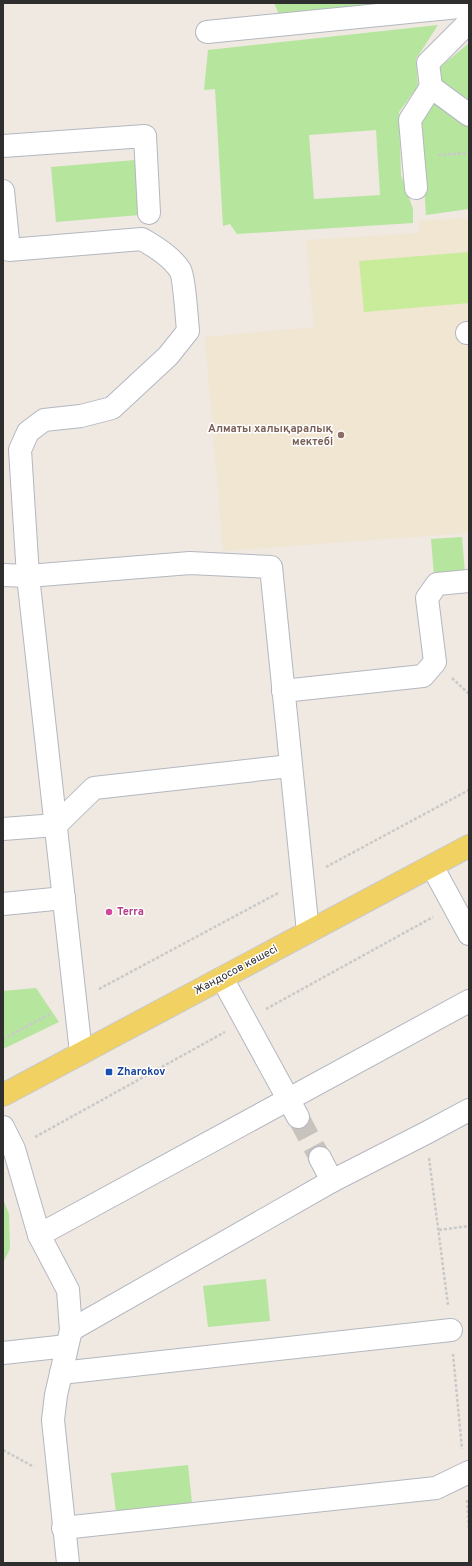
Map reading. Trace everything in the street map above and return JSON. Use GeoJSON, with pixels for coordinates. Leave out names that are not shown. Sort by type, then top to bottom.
{"type":"FeatureCollection","features":[{"type":"Feature","properties":{"kind":"main road","name":"Жандосов көшесі"},"geometry":{"type":"LineString","coordinates":[[3,1095],[469,846]]}},
{"type":"Feature","properties":{"kind":"lane"},"geometry":{"type":"LineString","coordinates":[[207,32],[469,6]]}},
{"type":"Feature","properties":{"kind":"lane"},"geometry":{"type":"LineString","coordinates":[[416,188],[410,120],[431,87],[428,62],[469,22]]}},
{"type":"Feature","properties":{"kind":"lane"},"geometry":{"type":"LineString","coordinates":[[431,87],[469,115]]}},
{"type":"Feature","properties":{"kind":"lane"},"geometry":{"type":"LineString","coordinates":[[3,146],[145,136],[149,213]]}},
{"type":"Feature","properties":{"kind":"lane"},"geometry":{"type":"LineString","coordinates":[[3,191],[9,250],[142,239],[158,249],[171,259],[181,271],[188,331],[168,356],[112,408],[81,416],[44,420],[28,432],[20,450],[28,576],[81,1054]]}},
{"type":"Feature","properties":{"kind":"lane"},"geometry":{"type":"LineString","coordinates":[[3,575],[28,576],[190,563],[271,568],[308,932]]}},
{"type":"Feature","properties":{"kind":"lane"},"geometry":{"type":"LineString","coordinates":[[283,691],[423,676],[435,662],[427,598],[437,584],[469,581]]}},
{"type":"Feature","properties":{"kind":"lane"},"geometry":{"type":"LineString","coordinates":[[3,829],[56,825],[94,788],[290,766]]}},
{"type":"Feature","properties":{"kind":"lane"},"geometry":{"type":"LineString","coordinates":[[432,866],[469,934]]}},
{"type":"Feature","properties":{"kind":"lane"},"geometry":{"type":"LineString","coordinates":[[3,904],[64,898]]}},
{"type":"Feature","properties":{"kind":"lane"},"geometry":{"type":"LineString","coordinates":[[222,978],[293,1108]]}},
{"type":"Feature","properties":{"kind":"lane"},"geometry":{"type":"LineString","coordinates":[[39,1235],[293,1108],[469,1001]]}},
{"type":"Feature","properties":{"kind":"lane"},"geometry":{"type":"LineString","coordinates":[[3,1353],[69,1338],[332,1181],[469,1110]]}},
{"type":"Feature","properties":{"kind":"lane"},"geometry":{"type":"LineString","coordinates":[[3,1127],[14,1149],[39,1235],[68,1290],[69,1338],[60,1372],[53,1420],[63,1528],[68,1563]]}},
{"type":"Feature","properties":{"kind":"lane"},"geometry":{"type":"LineString","coordinates":[[320,1158],[332,1181]]}},
{"type":"Feature","properties":{"kind":"lane"},"geometry":{"type":"LineString","coordinates":[[60,1372],[451,1330]]}},
{"type":"Feature","properties":{"kind":"lane"},"geometry":{"type":"LineString","coordinates":[[63,1528],[436,1488],[469,1472]]}},
{"type":"Feature","properties":{"kind":"path"},"geometry":{"type":"LineString","coordinates":[[413,156],[469,153]]}},
{"type":"Feature","properties":{"kind":"path"},"geometry":{"type":"LineString","coordinates":[[3,1039],[469,790]]}},
{"type":"Feature","properties":{"kind":"path"},"geometry":{"type":"LineString","coordinates":[[438,1230],[469,1226]]}},
{"type":"Feature","properties":{"kind":"path"},"geometry":{"type":"LineString","coordinates":[[3,1450],[59,1481]]}},
{"type":"Feature","properties":{"kind":"shaded area","name":"Алматы халықаралық мектебі"},"geometry":{"type":"Polygon","coordinates":[[[469,218],[469,533],[223,551],[205,337],[314,327],[306,240],[419,233],[418,221],[469,218]]]}},
{"type":"Feature","properties":{"kind":"green space"},"geometry":{"type":"Polygon","coordinates":[[[274,3],[430,3],[281,19],[274,3]]]}},
{"type":"Feature","properties":{"kind":"green space"},"geometry":{"type":"Polygon","coordinates":[[[438,25],[416,59],[418,86],[399,112],[401,175],[413,209],[413,223],[237,234],[230,224],[223,226],[215,89],[204,90],[208,50],[438,25]],[[376,130],[309,135],[314,199],[380,195],[376,130]]]}},
{"type":"Feature","properties":{"kind":"green space"},"geometry":{"type":"Polygon","coordinates":[[[469,43],[469,104],[439,84],[438,69],[469,43]]]}},
{"type":"Feature","properties":{"kind":"green space"},"geometry":{"type":"Polygon","coordinates":[[[435,99],[469,124],[469,209],[426,215],[419,115],[435,99]]]}},
{"type":"Feature","properties":{"kind":"green space"},"geometry":{"type":"Polygon","coordinates":[[[135,160],[139,215],[56,222],[51,167],[135,160]]]}},
{"type":"Feature","properties":{"kind":"green space"},"geometry":{"type":"Polygon","coordinates":[[[469,252],[469,303],[364,312],[359,261],[469,252]]]}},
{"type":"Feature","properties":{"kind":"green space"},"geometry":{"type":"Polygon","coordinates":[[[462,537],[465,573],[434,575],[431,539],[462,537]]]}},
{"type":"Feature","properties":{"kind":"green space"},"geometry":{"type":"Polygon","coordinates":[[[36,988],[59,1022],[3,1049],[3,991],[36,988]]]}},
{"type":"Feature","properties":{"kind":"green space"},"geometry":{"type":"Polygon","coordinates":[[[3,1199],[9,1214],[10,1249],[3,1263],[3,1199]]]}},
{"type":"Feature","properties":{"kind":"green space"},"geometry":{"type":"Polygon","coordinates":[[[266,1279],[270,1321],[208,1327],[203,1286],[266,1279]]]}},
{"type":"Feature","properties":{"kind":"green space"},"geometry":{"type":"Polygon","coordinates":[[[188,1465],[192,1503],[116,1512],[111,1473],[188,1465]]]}},
{"type":"Feature","properties":{"kind":"tunnel"},"geometry":{"type":"LineString","coordinates":[[298,1117],[320,1158]]}},
{"type":"Feature","properties":{"kind":"place","name":"Алматы халықаралық мектебі"},"geometry":{"type":"Point","coordinates":[341,435]}},
{"type":"Feature","properties":{"kind":"place","name":"Terra"},"geometry":{"type":"Point","coordinates":[109,912]}},
{"type":"Feature","properties":{"kind":"place","name":"Zharokov"},"geometry":{"type":"Point","coordinates":[109,1072]}}]}
